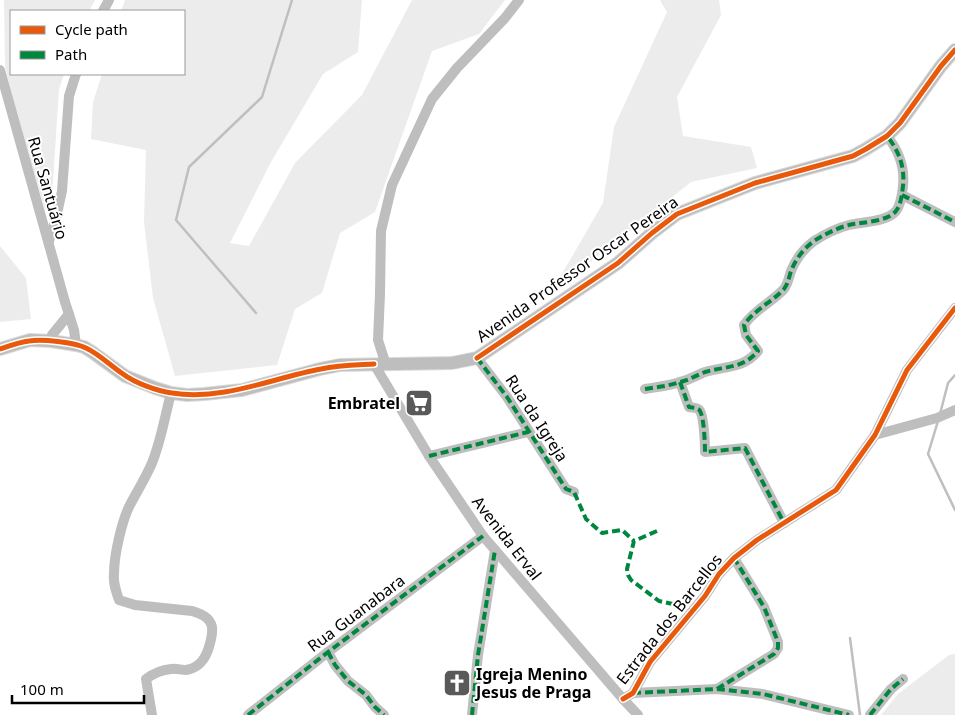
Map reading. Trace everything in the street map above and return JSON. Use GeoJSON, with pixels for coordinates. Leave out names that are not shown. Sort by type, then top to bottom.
{"type":"FeatureCollection","features":[{"type":"Feature","properties":{"kind":"main road","name":"Avenida Professor Oscar Pereira"},"geometry":{"type":"LineString","coordinates":[[0,349],[30,340],[76,345],[92,352],[125,376],[171,393],[187,394],[242,390],[320,369],[340,366],[452,363],[477,358],[618,264],[652,233],[677,214],[755,183],[853,156],[866,149],[886,136],[900,123],[941,66],[955,50]]}},
{"type":"Feature","properties":{"kind":"street","name":"Avenida Erval"},"geometry":{"type":"LineString","coordinates":[[519,0],[457,68],[432,99],[392,185],[381,231],[378,340],[380,364],[429,456],[482,536],[638,715]]}},
{"type":"Feature","properties":{"kind":"street","name":"Rua Santuário"},"geometry":{"type":"LineString","coordinates":[[0,70],[74,330],[76,345]]}},
{"type":"Feature","properties":{"kind":"street"},"geometry":{"type":"LineString","coordinates":[[48,242],[62,191],[69,96],[76,75]]}},
{"type":"Feature","properties":{"kind":"street"},"geometry":{"type":"LineString","coordinates":[[646,389],[680,382],[706,372],[738,365],[754,356],[758,351],[746,335],[744,325],[749,318],[786,287],[793,265],[802,251],[832,230],[889,217],[897,209],[902,195],[904,176],[894,145],[886,136]]}},
{"type":"Feature","properties":{"kind":"street"},"geometry":{"type":"LineString","coordinates":[[902,195],[955,222]]}},
{"type":"Feature","properties":{"kind":"street","name":"Estrada dos Barcellos"},"geometry":{"type":"LineString","coordinates":[[623,699],[633,693],[650,662],[705,596],[718,574],[734,558],[757,540],[836,490],[875,435],[907,370],[955,308]]}},
{"type":"Feature","properties":{"kind":"street"},"geometry":{"type":"LineString","coordinates":[[51,341],[52,335],[69,314]]}},
{"type":"Feature","properties":{"kind":"street","name":"Rua da Igreja"},"geometry":{"type":"LineString","coordinates":[[477,358],[507,398],[566,489],[574,492]]}},
{"type":"Feature","properties":{"kind":"street"},"geometry":{"type":"LineString","coordinates":[[680,382],[689,407],[697,408],[701,411],[705,452],[746,448],[784,523]]}},
{"type":"Feature","properties":{"kind":"street"},"geometry":{"type":"LineString","coordinates":[[152,715],[146,679],[161,671],[174,668],[187,670],[200,665],[206,655],[212,637],[212,626],[202,614],[192,611],[135,605],[119,600],[114,588],[114,573],[120,534],[130,504],[152,462],[171,393]]}},
{"type":"Feature","properties":{"kind":"street"},"geometry":{"type":"LineString","coordinates":[[875,435],[937,418],[955,410]]}},
{"type":"Feature","properties":{"kind":"street"},"geometry":{"type":"LineString","coordinates":[[429,456],[528,432]]}},
{"type":"Feature","properties":{"kind":"street","name":"Rua Guanabara"},"geometry":{"type":"LineString","coordinates":[[248,715],[482,536]]}},
{"type":"Feature","properties":{"kind":"street"},"geometry":{"type":"LineString","coordinates":[[472,715],[478,655],[495,550]]}},
{"type":"Feature","properties":{"kind":"street"},"geometry":{"type":"LineString","coordinates":[[717,689],[774,654],[778,648],[778,642],[764,607],[734,558]]}},
{"type":"Feature","properties":{"kind":"street"},"geometry":{"type":"LineString","coordinates":[[328,652],[335,665],[348,681],[366,695],[375,708],[384,715]]}},
{"type":"Feature","properties":{"kind":"street"},"geometry":{"type":"LineString","coordinates":[[870,715],[891,689],[903,679]]}},
{"type":"Feature","properties":{"kind":"street"},"geometry":{"type":"LineString","coordinates":[[633,693],[717,689],[763,694],[849,715]]}},
{"type":"Feature","properties":{"kind":"shaded area"},"geometry":{"type":"Polygon","coordinates":[[[4,0],[95,0],[90,10],[10,10],[10,75],[64,75],[59,89],[53,182],[48,210],[45,210],[13,102],[5,66],[4,0]]]}},
{"type":"Feature","properties":{"kind":"shaded area"},"geometry":{"type":"Polygon","coordinates":[[[125,0],[362,0],[358,52],[323,74],[271,162],[230,243],[249,246],[295,163],[362,95],[412,0],[505,0],[479,34],[432,51],[375,212],[340,233],[322,293],[295,309],[277,365],[175,376],[153,298],[144,222],[146,150],[91,139],[93,102],[102,75],[185,75],[185,10],[121,10],[125,0]]]}},
{"type":"Feature","properties":{"kind":"shaded area"},"geometry":{"type":"Polygon","coordinates":[[[660,0],[719,0],[721,15],[677,97],[683,136],[751,147],[757,168],[691,182],[551,293],[603,203],[614,127],[667,12],[660,0]]]}},
{"type":"Feature","properties":{"kind":"shaded area"},"geometry":{"type":"Polygon","coordinates":[[[0,246],[26,278],[31,319],[0,322],[0,246]]]}},
{"type":"Feature","properties":{"kind":"shaded area"},"geometry":{"type":"Polygon","coordinates":[[[955,654],[955,715],[881,715],[898,694],[949,655],[955,654]]]}},
{"type":"Feature","properties":{"kind":"waterway"},"geometry":{"type":"LineString","coordinates":[[256,313],[176,220],[189,167],[262,97],[292,0]]}},
{"type":"Feature","properties":{"kind":"waterway"},"geometry":{"type":"LineString","coordinates":[[940,414],[948,383],[955,375]]}},
{"type":"Feature","properties":{"kind":"waterway"},"geometry":{"type":"LineString","coordinates":[[938,421],[928,454],[955,510]]}},
{"type":"Feature","properties":{"kind":"waterway"},"geometry":{"type":"LineString","coordinates":[[850,638],[860,715]]}},
{"type":"Feature","properties":{"kind":"marked path"},"geometry":{"type":"LineString","coordinates":[[645,389],[683,381],[705,372],[740,364],[752,357],[758,351],[746,335],[744,325],[784,289],[795,262],[806,247],[818,238],[836,230],[849,225],[881,219],[892,215],[896,211],[902,196],[903,172],[898,153],[887,136]]}},
{"type":"Feature","properties":{"kind":"marked path"},"geometry":{"type":"LineString","coordinates":[[902,195],[955,222]]}},
{"type":"Feature","properties":{"kind":"marked path"},"geometry":{"type":"LineString","coordinates":[[477,358],[507,397],[566,489],[574,492],[586,519],[602,533],[622,530],[634,541]]}},
{"type":"Feature","properties":{"kind":"marked path"},"geometry":{"type":"LineString","coordinates":[[680,382],[689,407],[700,411],[704,431],[705,452],[745,448],[784,523]]}},
{"type":"Feature","properties":{"kind":"marked path"},"geometry":{"type":"LineString","coordinates":[[429,456],[528,432]]}},
{"type":"Feature","properties":{"kind":"marked path"},"geometry":{"type":"LineString","coordinates":[[657,531],[634,541],[627,569],[628,575],[631,580],[659,601],[692,611]]}},
{"type":"Feature","properties":{"kind":"marked path"},"geometry":{"type":"LineString","coordinates":[[248,715],[328,652],[483,536]]}},
{"type":"Feature","properties":{"kind":"marked path"},"geometry":{"type":"LineString","coordinates":[[472,715],[478,655],[495,550]]}},
{"type":"Feature","properties":{"kind":"marked path"},"geometry":{"type":"LineString","coordinates":[[717,689],[774,654],[778,648],[778,642],[764,607],[734,558]]}},
{"type":"Feature","properties":{"kind":"marked path"},"geometry":{"type":"LineString","coordinates":[[328,652],[335,665],[348,681],[366,695],[384,715]]}},
{"type":"Feature","properties":{"kind":"marked path"},"geometry":{"type":"LineString","coordinates":[[870,715],[891,689],[903,679]]}},
{"type":"Feature","properties":{"kind":"marked path"},"geometry":{"type":"LineString","coordinates":[[633,693],[717,689],[763,694],[849,715]]}},
{"type":"Feature","properties":{"kind":"cycle path"},"geometry":{"type":"LineString","coordinates":[[477,358],[618,263],[677,214],[755,183],[853,156],[887,136],[900,123],[941,66],[955,50]]}},
{"type":"Feature","properties":{"kind":"cycle path"},"geometry":{"type":"LineString","coordinates":[[623,699],[633,693],[650,662],[705,596],[719,574],[734,558],[757,540],[836,490],[875,435],[907,370],[955,308]]}},
{"type":"Feature","properties":{"kind":"cycle path"},"geometry":{"type":"LineString","coordinates":[[0,349],[35,340],[74,344],[91,351],[118,371],[140,383],[166,392],[191,395],[229,391],[328,368],[374,364]]}},
{"type":"Feature","properties":{"kind":"place","name":"Embratel"},"geometry":{"type":"Point","coordinates":[419,403]}},
{"type":"Feature","properties":{"kind":"place","name":"Igreja Menino Jesus de Praga"},"geometry":{"type":"Point","coordinates":[457,683]}}]}
